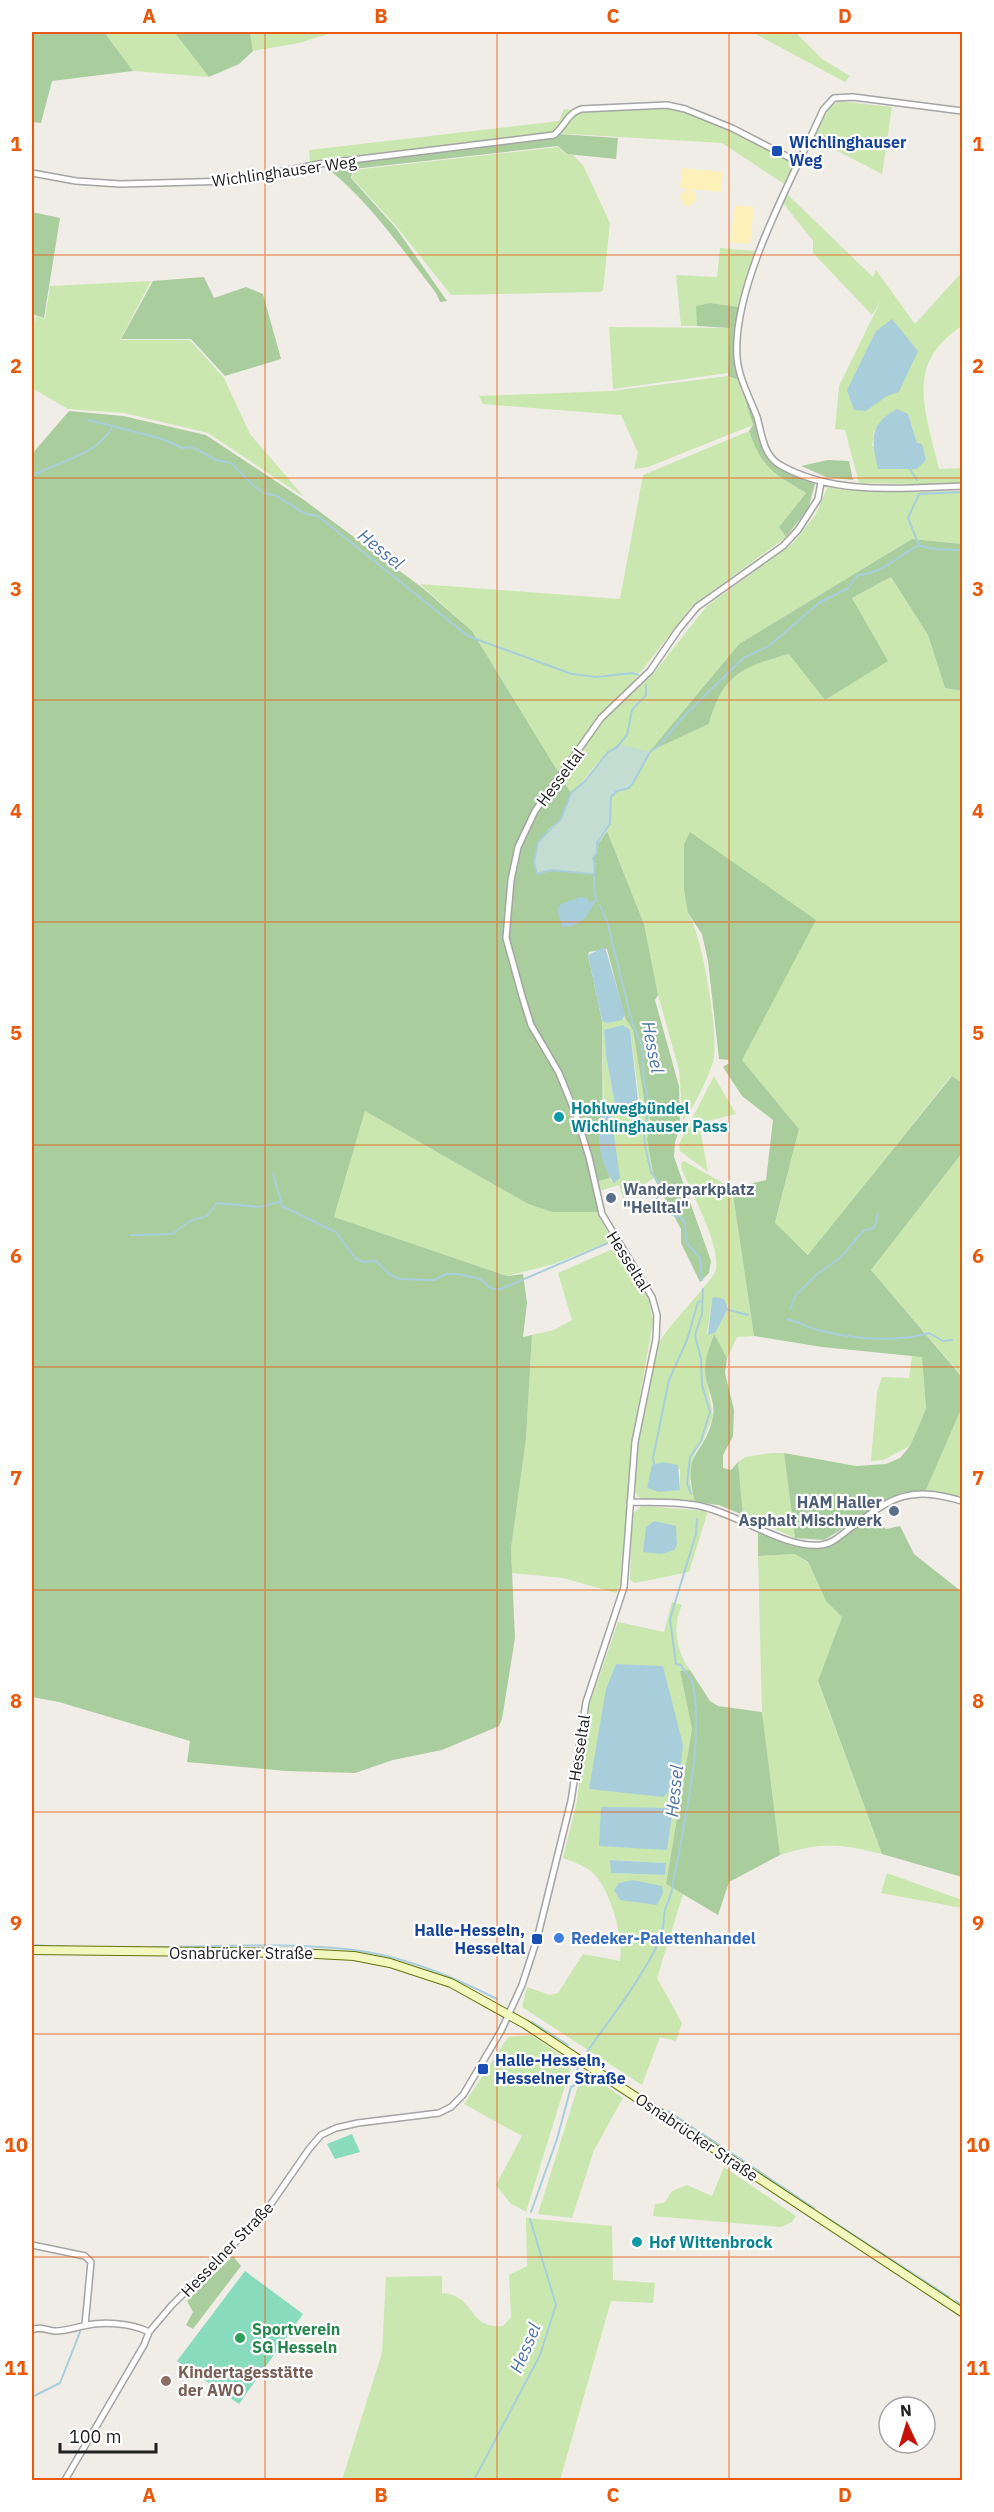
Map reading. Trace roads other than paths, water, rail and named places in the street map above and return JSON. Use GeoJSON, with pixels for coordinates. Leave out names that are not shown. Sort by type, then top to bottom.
{"type":"FeatureCollection","features":[{"type":"Feature","properties":{"kind":"main road","name":"Osnabrücker Straße"},"geometry":{"type":"LineString","coordinates":[[32,1950],[306,1953],[354,1956],[390,1963],[451,1983],[510,2014],[963,2312]]}},
{"type":"Feature","properties":{"kind":"street"},"geometry":{"type":"LineString","coordinates":[[963,111],[853,97],[834,98],[823,110],[759,250],[739,321],[737,358],[769,455],[780,465],[821,483],[860,487],[963,486]]}},
{"type":"Feature","properties":{"kind":"street","name":"Wichlinghauser Weg"},"geometry":{"type":"LineString","coordinates":[[32,173],[76,181],[120,184],[232,181],[319,164],[554,135],[562,129],[568,116],[581,109],[667,105],[704,115],[800,163]]}},
{"type":"Feature","properties":{"kind":"street","name":"Hesseltal"},"geometry":{"type":"LineString","coordinates":[[510,2014],[533,1951],[557,1863],[571,1801],[586,1702],[624,1587],[635,1442],[656,1339],[657,1315],[652,1297],[602,1214],[589,1157],[576,1115],[559,1073],[531,1025],[506,938],[511,880],[518,847],[535,811],[601,718],[650,671],[678,630],[697,608],[783,546],[798,530],[818,499],[821,483]]}},
{"type":"Feature","properties":{"kind":"street"},"geometry":{"type":"LineString","coordinates":[[630,1502],[704,1507],[795,1541],[819,1545],[830,1542],[870,1513],[901,1496],[926,1492],[963,1501]]}},
{"type":"Feature","properties":{"kind":"street","name":"Hesselner Straße"},"geometry":{"type":"LineString","coordinates":[[65,2481],[144,2345],[149,2332],[184,2293],[264,2214],[315,2141],[336,2128],[439,2113],[451,2107],[462,2095],[510,2014]]}},
{"type":"Feature","properties":{"kind":"street"},"geometry":{"type":"LineString","coordinates":[[32,2245],[85,2256],[91,2262],[85,2325]]}},
{"type":"Feature","properties":{"kind":"street"},"geometry":{"type":"LineString","coordinates":[[32,2330],[43,2328],[54,2331],[72,2330],[85,2325],[135,2325],[149,2332]]}},
{"type":"Feature","properties":{"kind":"water"},"geometry":{"type":"Polygon","coordinates":[[[892,319],[918,351],[899,392],[887,396],[866,411],[854,410],[847,390],[876,331],[892,319]]]}},
{"type":"Feature","properties":{"kind":"water"},"geometry":{"type":"Polygon","coordinates":[[[897,409],[908,414],[917,443],[922,444],[926,460],[917,469],[878,469],[874,450],[874,434],[881,421],[897,409]]]}},
{"type":"Feature","properties":{"kind":"water"},"geometry":{"type":"Polygon","coordinates":[[[580,897],[587,898],[589,902],[596,900],[583,920],[574,925],[562,927],[557,909],[561,904],[580,897]]]}},
{"type":"Feature","properties":{"kind":"water"},"geometry":{"type":"Polygon","coordinates":[[[605,947],[625,1015],[622,1020],[607,1023],[602,1021],[588,955],[605,947]]]}},
{"type":"Feature","properties":{"kind":"water"},"geometry":{"type":"Polygon","coordinates":[[[623,1025],[630,1030],[639,1108],[615,1105],[604,1030],[623,1025]]]}},
{"type":"Feature","properties":{"kind":"water"},"geometry":{"type":"Polygon","coordinates":[[[604,1112],[611,1114],[620,1178],[614,1183],[602,1158],[600,1148],[600,1119],[604,1112]]]}},
{"type":"Feature","properties":{"kind":"water"},"geometry":{"type":"Polygon","coordinates":[[[714,1297],[724,1299],[728,1308],[716,1332],[708,1335],[712,1299],[714,1297]]]}},
{"type":"Feature","properties":{"kind":"water"},"geometry":{"type":"Polygon","coordinates":[[[663,1462],[678,1465],[680,1490],[659,1492],[647,1488],[652,1465],[663,1462]]]}},
{"type":"Feature","properties":{"kind":"water"},"geometry":{"type":"Polygon","coordinates":[[[654,1521],[676,1526],[677,1545],[674,1550],[662,1554],[643,1552],[646,1527],[654,1521]]]}},
{"type":"Feature","properties":{"kind":"water"},"geometry":{"type":"Polygon","coordinates":[[[616,1664],[663,1666],[683,1745],[679,1784],[663,1797],[589,1789],[606,1689],[616,1664]]]}},
{"type":"Feature","properties":{"kind":"water"},"geometry":{"type":"Polygon","coordinates":[[[601,1807],[673,1808],[667,1850],[599,1846],[601,1807]]]}},
{"type":"Feature","properties":{"kind":"water"},"geometry":{"type":"Polygon","coordinates":[[[610,1860],[666,1863],[665,1875],[611,1873],[610,1860]]]}},
{"type":"Feature","properties":{"kind":"water"},"geometry":{"type":"Polygon","coordinates":[[[633,1880],[662,1886],[663,1893],[657,1905],[620,1900],[614,1890],[619,1883],[633,1880]]]}},
{"type":"Feature","properties":{"kind":"waterway","name":"Hessel"},"geometry":{"type":"LineString","coordinates":[[89,420],[112,426]]}},
{"type":"Feature","properties":{"kind":"waterway","name":"Hessel"},"geometry":{"type":"LineString","coordinates":[[32,476],[87,451],[106,436],[113,426],[162,439],[183,448],[192,447],[216,460],[231,463],[255,487],[267,494],[275,495],[306,514],[318,516],[468,636],[572,674],[597,677],[632,673],[638,675]]}},
{"type":"Feature","properties":{"kind":"waterway","name":"Hessel"},"geometry":{"type":"LineString","coordinates":[[910,469],[917,480]]}},
{"type":"Feature","properties":{"kind":"waterway","name":"Hessel"},"geometry":{"type":"LineString","coordinates":[[919,545],[908,518],[919,494],[962,492]]}},
{"type":"Feature","properties":{"kind":"waterway","name":"Hessel"},"geometry":{"type":"LineString","coordinates":[[597,901],[594,889],[593,858],[597,853],[597,843],[610,824],[611,797],[617,791],[629,788],[650,752],[660,745],[683,717],[743,658],[769,646],[819,603],[848,588],[858,575],[882,568],[919,545],[962,551]]}},
{"type":"Feature","properties":{"kind":"waterway","name":"Hessel"},"geometry":{"type":"LineString","coordinates":[[592,874],[551,870],[537,874],[534,862],[538,842],[561,819],[571,793],[585,781],[608,752],[616,748],[627,735],[632,710],[646,695],[646,685]]}},
{"type":"Feature","properties":{"kind":"waterway","name":"Hessel"},"geometry":{"type":"LineString","coordinates":[[600,905],[608,925],[632,1022],[642,1046],[644,1082],[649,1104],[644,1136],[646,1150],[651,1172],[663,1188],[656,1200],[662,1211],[682,1218],[685,1224],[686,1242],[700,1258],[702,1280]]}},
{"type":"Feature","properties":{"kind":"waterway"},"geometry":{"type":"LineString","coordinates":[[273,1173],[282,1206],[336,1232],[355,1258],[363,1262],[376,1261],[389,1274],[399,1279],[435,1280],[446,1274],[458,1274],[480,1279],[492,1289],[501,1289],[608,1243]]}},
{"type":"Feature","properties":{"kind":"waterway"},"geometry":{"type":"LineString","coordinates":[[131,1235],[172,1234],[190,1221],[207,1216],[217,1203],[260,1207],[279,1202]]}},
{"type":"Feature","properties":{"kind":"waterway"},"geometry":{"type":"LineString","coordinates":[[790,1309],[796,1295],[816,1275],[840,1258],[863,1231],[874,1228],[878,1214]]}},
{"type":"Feature","properties":{"kind":"waterway","name":"Hessel"},"geometry":{"type":"LineString","coordinates":[[691,1494],[687,1483],[690,1457],[701,1441],[710,1412],[702,1385],[701,1359],[695,1335],[702,1314],[703,1289]]}},
{"type":"Feature","properties":{"kind":"waterway"},"geometry":{"type":"LineString","coordinates":[[654,1464],[653,1458],[669,1380],[687,1340],[698,1302],[702,1301]]}},
{"type":"Feature","properties":{"kind":"waterway"},"geometry":{"type":"LineString","coordinates":[[725,1309],[748,1315]]}},
{"type":"Feature","properties":{"kind":"waterway"},"geometry":{"type":"LineString","coordinates":[[787,1319],[818,1330],[859,1338],[888,1339],[929,1333],[943,1341],[952,1340]]}},
{"type":"Feature","properties":{"kind":"waterway","name":"Hessel"},"geometry":{"type":"LineString","coordinates":[[587,2052],[643,1971],[661,1938],[665,1910],[671,1892],[691,1786],[696,1708],[691,1679],[681,1665],[676,1664],[670,1619],[696,1534],[697,1519]]}},
{"type":"Feature","properties":{"kind":"waterway"},"geometry":{"type":"LineString","coordinates":[[32,1945],[48,1946]]}},
{"type":"Feature","properties":{"kind":"waterway"},"geometry":{"type":"LineString","coordinates":[[57,1946],[75,1947]]}},
{"type":"Feature","properties":{"kind":"waterway"},"geometry":{"type":"LineString","coordinates":[[152,1947],[279,1946],[354,1950],[391,1957],[428,1968],[497,1999]]}},
{"type":"Feature","properties":{"kind":"waterway"},"geometry":{"type":"LineString","coordinates":[[107,1947],[140,1947]]}},
{"type":"Feature","properties":{"kind":"waterway"},"geometry":{"type":"LineString","coordinates":[[532,2022],[568,2045]]}},
{"type":"Feature","properties":{"kind":"waterway","name":"Hessel"},"geometry":{"type":"LineString","coordinates":[[531,2212],[557,2139],[571,2087],[575,2085],[578,2066]]}},
{"type":"Feature","properties":{"kind":"waterway"},"geometry":{"type":"LineString","coordinates":[[668,2111],[814,2208]]}},
{"type":"Feature","properties":{"kind":"waterway"},"geometry":{"type":"LineString","coordinates":[[823,2215],[949,2297]]}},
{"type":"Feature","properties":{"kind":"waterway","name":"Hessel"},"geometry":{"type":"LineString","coordinates":[[474,2480],[540,2355],[556,2305],[530,2219]]}},
{"type":"Feature","properties":{"kind":"waterway"},"geometry":{"type":"LineString","coordinates":[[956,2301],[962,2305]]}},
{"type":"Feature","properties":{"kind":"waterway"},"geometry":{"type":"LineString","coordinates":[[32,2397],[60,2383],[80,2332]]}},
{"type":"Feature","properties":{"kind":"place","name":"Wichlinghauser Weg"},"geometry":{"type":"Point","coordinates":[777,151]}},
{"type":"Feature","properties":{"kind":"place","name":"Hohlwegbündel Wichlinghauser Pass"},"geometry":{"type":"Point","coordinates":[559,1117]}},
{"type":"Feature","properties":{"kind":"place","name":"Wanderparkplatz \"Helltal\""},"geometry":{"type":"Point","coordinates":[611,1198]}},
{"type":"Feature","properties":{"kind":"place","name":"HAM Haller Asphalt Mischwerk"},"geometry":{"type":"Point","coordinates":[894,1511]}},
{"type":"Feature","properties":{"kind":"place","name":"Redeker-Palettenhandel"},"geometry":{"type":"Point","coordinates":[559,1938]}},
{"type":"Feature","properties":{"kind":"place","name":"Halle-Hesseln, Hesseltal"},"geometry":{"type":"Point","coordinates":[537,1939]}},
{"type":"Feature","properties":{"kind":"place","name":"Halle-Hesseln, Hesselner Straße"},"geometry":{"type":"Point","coordinates":[483,2069]}},
{"type":"Feature","properties":{"kind":"place","name":"Hof Wittenbrock"},"geometry":{"type":"Point","coordinates":[637,2242]}},
{"type":"Feature","properties":{"kind":"place","name":"Sportverein SG Hesseln"},"geometry":{"type":"Point","coordinates":[240,2338]}},
{"type":"Feature","properties":{"kind":"place","name":"Kindertagesstätte der AWO"},"geometry":{"type":"Point","coordinates":[166,2381]}}]}
